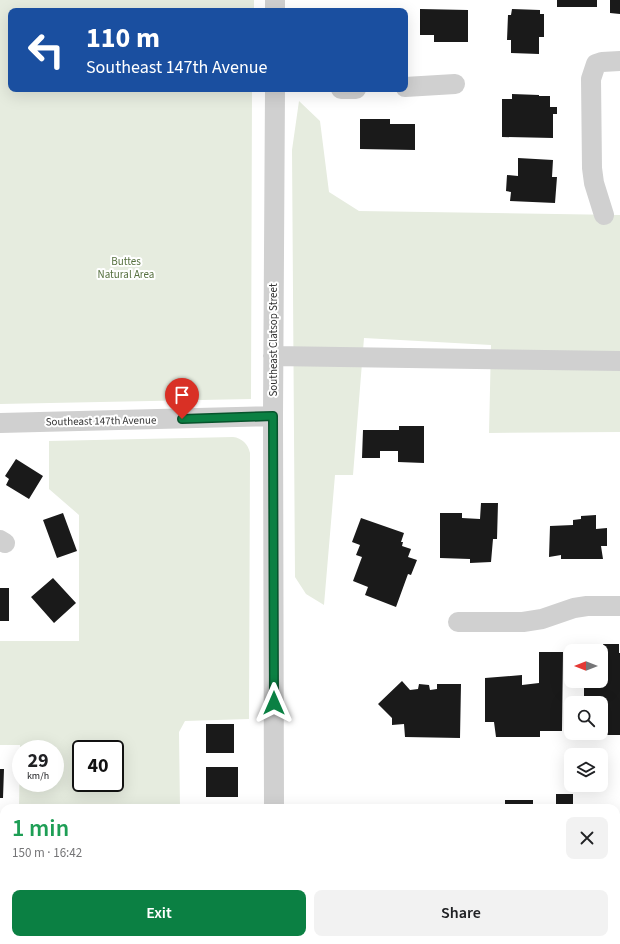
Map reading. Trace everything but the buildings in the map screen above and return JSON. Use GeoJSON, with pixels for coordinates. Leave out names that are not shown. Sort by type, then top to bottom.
{"type":"FeatureCollection","features":[{"type":"Feature","properties":{"kind":"street"},"geometry":{"type":"LineString","coordinates":[[604,215],[594,183],[592,168],[591,79],[596,64],[602,62],[620,61]]}},
{"type":"Feature","properties":{"kind":"street"},"geometry":{"type":"LineString","coordinates":[[408,86],[456,84]]}},
{"type":"Feature","properties":{"kind":"street","name":"Southeast Clatsop Street"},"geometry":{"type":"LineString","coordinates":[[274,804],[273,356],[275,92]]}},
{"type":"Feature","properties":{"kind":"street"},"geometry":{"type":"LineString","coordinates":[[273,356],[620,361]]}},
{"type":"Feature","properties":{"kind":"street","name":"Southeast 147th Avenue"},"geometry":{"type":"LineString","coordinates":[[0,423],[273,416]]}},
{"type":"Feature","properties":{"kind":"street"},"geometry":{"type":"LineString","coordinates":[[458,622],[523,622],[542,619],[574,608],[587,606],[620,606]]}},
{"type":"Feature","properties":{"kind":"green space","name":"Buttes Natural Area"},"geometry":{"type":"Polygon","coordinates":[[[0,0],[254,0],[254,8],[8,8],[8,92],[252,92],[251,399],[0,404],[0,0]]]}},
{"type":"Feature","properties":{"kind":"green space"},"geometry":{"type":"Polygon","coordinates":[[[299,101],[320,121],[329,192],[359,211],[620,215],[620,432],[489,433],[491,345],[364,338],[353,475],[335,475],[324,605],[306,594],[295,577],[292,150],[299,101]]]}},
{"type":"Feature","properties":{"kind":"green space"},"geometry":{"type":"Polygon","coordinates":[[[233,437],[242,440],[249,450],[249,719],[185,721],[179,732],[180,804],[19,804],[19,792],[64,792],[64,740],[12,740],[12,745],[0,745],[0,641],[79,641],[79,515],[49,489],[49,441],[233,437]]]}},
{"type":"Feature","properties":{"kind":"route"},"geometry":{"type":"LineString","coordinates":[[182,419],[273,416],[274,703]]}}]}
